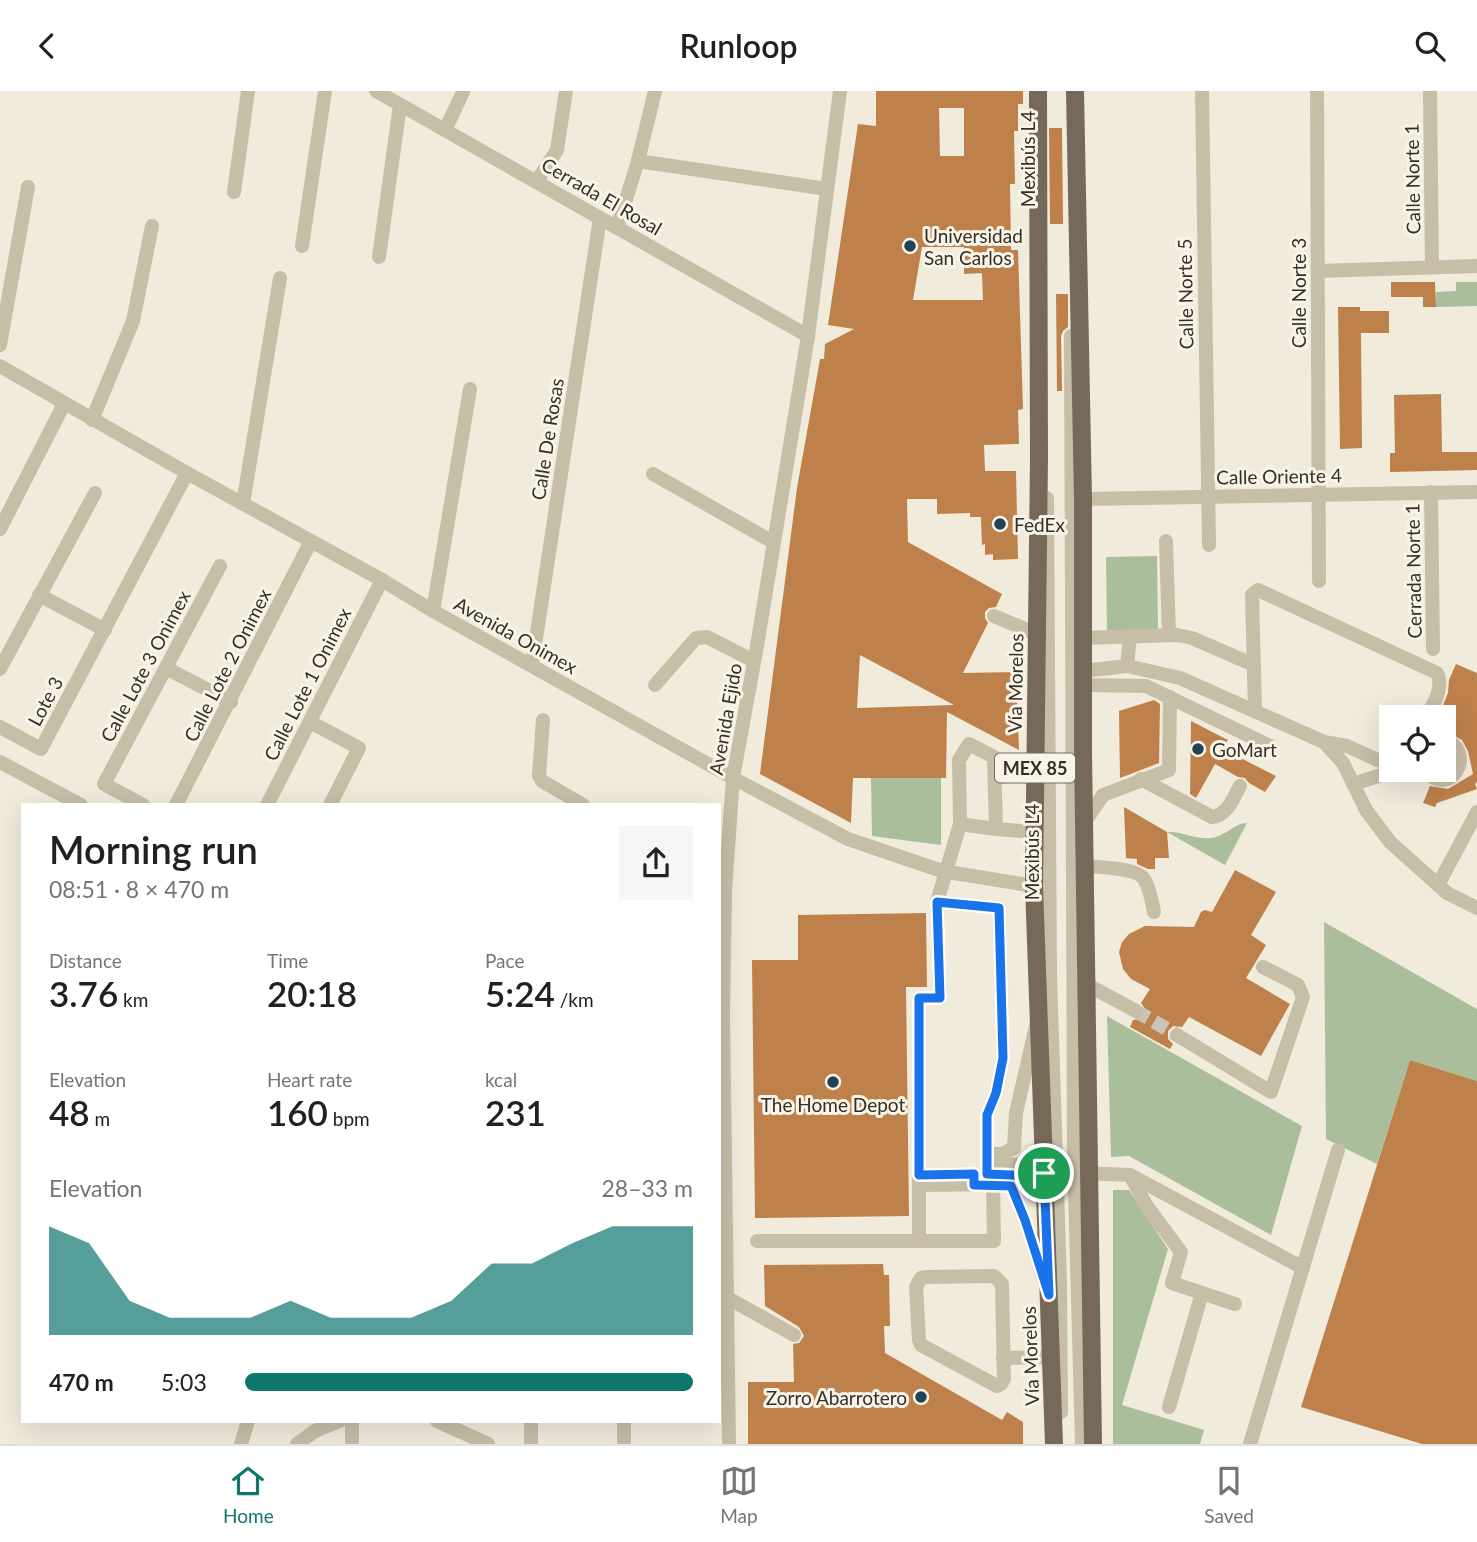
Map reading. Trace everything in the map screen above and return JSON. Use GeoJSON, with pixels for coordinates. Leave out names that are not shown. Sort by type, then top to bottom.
{"type":"FeatureCollection","features":[{"type":"Feature","properties":{"kind":"main road","name":"Vía Morelos"},"geometry":{"type":"LineString","coordinates":[[1038,91],[1034,886],[1039,1014],[1050,1173],[1049,1295],[1054,1444]]}},
{"type":"Feature","properties":{"kind":"main road","name":"MEX 85"},"geometry":{"type":"LineString","coordinates":[[1075,91],[1083,499],[1086,985],[1082,1173],[1093,1444]]}},
{"type":"Feature","properties":{"kind":"street"},"geometry":{"type":"LineString","coordinates":[[234,192],[248,91]]}},
{"type":"Feature","properties":{"kind":"street"},"geometry":{"type":"LineString","coordinates":[[302,246],[325,91]]}},
{"type":"Feature","properties":{"kind":"street","name":"Cerrada El Rosal"},"geometry":{"type":"LineString","coordinates":[[376,91],[808,336]]}},
{"type":"Feature","properties":{"kind":"street"},"geometry":{"type":"LineString","coordinates":[[537,181],[557,150],[566,91]]}},
{"type":"Feature","properties":{"kind":"street"},"geometry":{"type":"LineString","coordinates":[[617,228],[638,161],[655,91]]}},
{"type":"Feature","properties":{"kind":"street","name":"Avenida Ejido"},"geometry":{"type":"LineString","coordinates":[[729,1444],[721,1014],[722,890],[733,778],[808,336],[840,91]]}},
{"type":"Feature","properties":{"kind":"street","name":"Mexibús L4"},"geometry":{"type":"LineString","coordinates":[[1046,91],[1050,1173],[1060,1282],[1061,1444]]}},
{"type":"Feature","properties":{"kind":"street"},"geometry":{"type":"LineString","coordinates":[[1068,91],[1082,1173],[1082,1444]]}},
{"type":"Feature","properties":{"kind":"street","name":"Calle Norte 5"},"geometry":{"type":"LineString","coordinates":[[1202,91],[1209,545]]}},
{"type":"Feature","properties":{"kind":"street","name":"Calle Norte 3"},"geometry":{"type":"LineString","coordinates":[[1317,91],[1320,581]]}},
{"type":"Feature","properties":{"kind":"street","name":"Calle Norte 1"},"geometry":{"type":"LineString","coordinates":[[1430,91],[1432,267]]}},
{"type":"Feature","properties":{"kind":"street"},"geometry":{"type":"LineString","coordinates":[[445,130],[463,92]]}},
{"type":"Feature","properties":{"kind":"street"},"geometry":{"type":"LineString","coordinates":[[379,257],[400,105]]}},
{"type":"Feature","properties":{"kind":"street"},"geometry":{"type":"LineString","coordinates":[[638,161],[827,189]]}},
{"type":"Feature","properties":{"kind":"street"},"geometry":{"type":"LineString","coordinates":[[0,345],[28,187]]}},
{"type":"Feature","properties":{"kind":"street","name":"Calle De Rosas"},"geometry":{"type":"LineString","coordinates":[[532,665],[600,218]]}},
{"type":"Feature","properties":{"kind":"street"},"geometry":{"type":"LineString","coordinates":[[92,420],[133,321],[152,226]]}},
{"type":"Feature","properties":{"kind":"street"},"geometry":{"type":"LineString","coordinates":[[1318,271],[1477,266]]}},
{"type":"Feature","properties":{"kind":"street"},"geometry":{"type":"LineString","coordinates":[[243,504],[280,278]]}},
{"type":"Feature","properties":{"kind":"street","name":"Avenida Onimex"},"geometry":{"type":"LineString","coordinates":[[0,366],[433,611],[848,839],[948,872],[1034,886]]}},
{"type":"Feature","properties":{"kind":"street"},"geometry":{"type":"LineString","coordinates":[[433,611],[470,389]]}},
{"type":"Feature","properties":{"kind":"street"},"geometry":{"type":"LineString","coordinates":[[0,529],[64,404]]}},
{"type":"Feature","properties":{"kind":"street","name":"Lote 3"},"geometry":{"type":"LineString","coordinates":[[0,727],[41,748],[187,473]]}},
{"type":"Feature","properties":{"kind":"street"},"geometry":{"type":"LineString","coordinates":[[653,474],[773,542]]}},
{"type":"Feature","properties":{"kind":"street","name":"Cerrada Norte 1"},"geometry":{"type":"LineString","coordinates":[[1431,492],[1433,649]]}},
{"type":"Feature","properties":{"kind":"street","name":"Calle Oriente 4"},"geometry":{"type":"LineString","coordinates":[[1083,499],[1477,492]]}},
{"type":"Feature","properties":{"kind":"street"},"geometry":{"type":"LineString","coordinates":[[0,669],[95,493]]}},
{"type":"Feature","properties":{"kind":"street","name":"Calle Lote 2 Onimex"},"geometry":{"type":"LineString","coordinates":[[177,803],[311,541]]}},
{"type":"Feature","properties":{"kind":"street"},"geometry":{"type":"LineString","coordinates":[[1166,541],[1169,635]]}},
{"type":"Feature","properties":{"kind":"street","name":"Calle Lote 3 Onimex"},"geometry":{"type":"LineString","coordinates":[[139,803],[104,784],[220,566]]}},
{"type":"Feature","properties":{"kind":"street","name":"Calle Lote 1 Onimex"},"geometry":{"type":"LineString","coordinates":[[268,803],[382,580]]}},
{"type":"Feature","properties":{"kind":"street"},"geometry":{"type":"LineString","coordinates":[[1255,711],[1252,595],[1258,590],[1437,673],[1441,684],[1433,705]]}},
{"type":"Feature","properties":{"kind":"street"},"geometry":{"type":"LineString","coordinates":[[40,596],[105,630]]}},
{"type":"Feature","properties":{"kind":"street"},"geometry":{"type":"LineString","coordinates":[[994,616],[1037,634]]}},
{"type":"Feature","properties":{"kind":"street"},"geometry":{"type":"LineString","coordinates":[[1083,638],[1169,635],[1192,638],[1254,665]]}},
{"type":"Feature","properties":{"kind":"street"},"geometry":{"type":"LineString","coordinates":[[1127,666],[1130,636]]}},
{"type":"Feature","properties":{"kind":"street"},"geometry":{"type":"LineString","coordinates":[[654,685],[696,638],[707,637],[754,661]]}},
{"type":"Feature","properties":{"kind":"street"},"geometry":{"type":"LineString","coordinates":[[1083,678],[1127,666],[1180,678],[1324,743],[1347,746],[1379,762]]}},
{"type":"Feature","properties":{"kind":"street"},"geometry":{"type":"LineString","coordinates":[[166,668],[230,702]]}},
{"type":"Feature","properties":{"kind":"street"},"geometry":{"type":"LineString","coordinates":[[1083,678],[1146,685],[1270,746]]}},
{"type":"Feature","properties":{"kind":"street"},"geometry":{"type":"LineString","coordinates":[[1084,823],[1103,795],[1169,770],[1170,697]]}},
{"type":"Feature","properties":{"kind":"street"},"geometry":{"type":"LineString","coordinates":[[543,720],[539,776],[542,781],[580,803]]}},
{"type":"Feature","properties":{"kind":"street"},"geometry":{"type":"LineString","coordinates":[[310,722],[359,748],[331,803]]}},
{"type":"Feature","properties":{"kind":"street"},"geometry":{"type":"LineString","coordinates":[[1324,743],[1343,763],[1366,810],[1381,833],[1437,885],[1455,898],[1477,908]]}},
{"type":"Feature","properties":{"kind":"street"},"geometry":{"type":"LineString","coordinates":[[919,1241],[919,998],[940,998],[937,902],[960,824],[959,760],[969,744],[994,757],[996,829]]}},
{"type":"Feature","properties":{"kind":"street"},"geometry":{"type":"LineString","coordinates":[[1456,746],[1463,758],[1460,771],[1456,774]]}},
{"type":"Feature","properties":{"kind":"street"},"geometry":{"type":"LineString","coordinates":[[0,762],[77,803]]}},
{"type":"Feature","properties":{"kind":"street"},"geometry":{"type":"LineString","coordinates":[[1353,784],[1379,774]]}},
{"type":"Feature","properties":{"kind":"street"},"geometry":{"type":"LineString","coordinates":[[1141,779],[1212,817],[1220,816],[1226,810],[1240,786]]}},
{"type":"Feature","properties":{"kind":"street"},"geometry":{"type":"LineString","coordinates":[[1437,885],[1477,812]]}},
{"type":"Feature","properties":{"kind":"street"},"geometry":{"type":"LineString","coordinates":[[960,824],[1035,832]]}},
{"type":"Feature","properties":{"kind":"street"},"geometry":{"type":"LineString","coordinates":[[1084,866],[1111,868],[1140,875],[1145,880],[1154,912]]}},
{"type":"Feature","properties":{"kind":"street"},"geometry":{"type":"LineString","coordinates":[[937,902],[999,908],[1003,1058],[996,1093],[987,1115],[987,1174],[1130,1175],[1303,1268]]}},
{"type":"Feature","properties":{"kind":"street"},"geometry":{"type":"LineString","coordinates":[[1177,1035],[1271,1092],[1303,997],[1298,985],[1264,967]]}},
{"type":"Feature","properties":{"kind":"street"},"geometry":{"type":"LineString","coordinates":[[1086,985],[1136,1011]]}},
{"type":"Feature","properties":{"kind":"street"},"geometry":{"type":"LineString","coordinates":[[987,1159],[1014,1148],[1016,1114],[1039,1014]]}},
{"type":"Feature","properties":{"kind":"street"},"geometry":{"type":"LineString","coordinates":[[1250,1444],[1339,1150]]}},
{"type":"Feature","properties":{"kind":"street"},"geometry":{"type":"LineString","coordinates":[[919,1180],[974,1174],[974,1185],[1011,1186],[1049,1295]]}},
{"type":"Feature","properties":{"kind":"street"},"geometry":{"type":"LineString","coordinates":[[1130,1175],[1146,1205],[1181,1252],[1172,1283],[1235,1304]]}},
{"type":"Feature","properties":{"kind":"street"},"geometry":{"type":"LineString","coordinates":[[757,1241],[994,1241],[993,1184]]}},
{"type":"Feature","properties":{"kind":"street"},"geometry":{"type":"LineString","coordinates":[[994,1276],[999,1280],[1002,1284],[1003,1358],[1004,1379],[997,1386],[921,1345],[916,1287],[920,1278],[994,1276]]}},
{"type":"Feature","properties":{"kind":"street"},"geometry":{"type":"LineString","coordinates":[[1169,1407],[1202,1293]]}},
{"type":"Feature","properties":{"kind":"street"},"geometry":{"type":"LineString","coordinates":[[726,1297],[794,1335]]}},
{"type":"Feature","properties":{"kind":"street"},"geometry":{"type":"LineString","coordinates":[[1003,1358],[1051,1357]]}},
{"type":"Feature","properties":{"kind":"street"},"geometry":{"type":"LineString","coordinates":[[241,1444],[247,1423]]}},
{"type":"Feature","properties":{"kind":"street"},"geometry":{"type":"LineString","coordinates":[[297,1444],[315,1431],[335,1423]]}},
{"type":"Feature","properties":{"kind":"street"},"geometry":{"type":"LineString","coordinates":[[352,1423],[352,1444]]}},
{"type":"Feature","properties":{"kind":"street"},"geometry":{"type":"LineString","coordinates":[[442,1423],[488,1444]]}},
{"type":"Feature","properties":{"kind":"street"},"geometry":{"type":"LineString","coordinates":[[531,1423],[531,1444]]}},
{"type":"Feature","properties":{"kind":"street"},"geometry":{"type":"LineString","coordinates":[[624,1423],[624,1444]]}},
{"type":"Feature","properties":{"kind":"street"},"geometry":{"type":"LineString","coordinates":[[453,1428],[453,1444]]}},
{"type":"Feature","properties":{"kind":"green space"},"geometry":{"type":"Polygon","coordinates":[[[1456,282],[1477,282],[1477,306],[1436,307],[1436,292],[1456,291],[1456,282]]]}},
{"type":"Feature","properties":{"kind":"green space"},"geometry":{"type":"Polygon","coordinates":[[[1157,556],[1158,632],[1107,632],[1106,557],[1157,556]]]}},
{"type":"Feature","properties":{"kind":"green space"},"geometry":{"type":"Polygon","coordinates":[[[871,778],[941,778],[941,845],[872,836],[871,778]]]}},
{"type":"Feature","properties":{"kind":"green space"},"geometry":{"type":"Polygon","coordinates":[[[1247,823],[1225,865],[1167,832],[1211,838],[1247,823]]]}},
{"type":"Feature","properties":{"kind":"green space"},"geometry":{"type":"Polygon","coordinates":[[[1324,922],[1477,1009],[1477,1081],[1410,1060],[1377,1164],[1326,1139],[1324,922]]]}},
{"type":"Feature","properties":{"kind":"green space"},"geometry":{"type":"Polygon","coordinates":[[[1107,1016],[1302,1126],[1271,1235],[1129,1156],[1111,1157],[1107,1016]]]}},
{"type":"Feature","properties":{"kind":"green space"},"geometry":{"type":"Polygon","coordinates":[[[1113,1190],[1129,1190],[1168,1249],[1122,1405],[1204,1430],[1200,1444],[1113,1444],[1113,1190]]]}},
{"type":"Feature","properties":{"kind":"building"},"geometry":{"type":"Polygon","coordinates":[[[876,91],[1023,91],[1023,104],[1018,104],[1018,131],[1014,131],[1015,184],[1010,184],[1011,250],[1018,250],[1023,409],[1018,410],[1019,444],[984,445],[985,471],[1016,471],[1018,559],[993,560],[993,554],[985,555],[981,517],[970,517],[970,513],[937,514],[937,499],[907,499],[908,542],[1002,594],[996,607],[985,612],[988,623],[963,673],[1016,672],[1019,750],[947,712],[946,778],[853,778],[851,823],[760,774],[797,488],[820,359],[824,359],[825,344],[854,329],[828,325],[858,124],[876,126],[876,91]],[[939,108],[940,156],[964,156],[964,108],[939,108]],[[922,247],[913,300],[983,300],[982,273],[964,274],[964,247],[922,247]],[[860,655],[857,708],[954,705],[860,655]]]}},
{"type":"Feature","properties":{"kind":"building"},"geometry":{"type":"Polygon","coordinates":[[[1049,128],[1062,128],[1063,224],[1050,224],[1049,128]]]}},
{"type":"Feature","properties":{"kind":"building"},"geometry":{"type":"Polygon","coordinates":[[[1391,282],[1435,282],[1436,307],[1423,307],[1423,297],[1391,297],[1391,282]]]}},
{"type":"Feature","properties":{"kind":"building"},"geometry":{"type":"Polygon","coordinates":[[[1056,294],[1068,294],[1068,327],[1061,336],[1062,391],[1057,391],[1056,294]]]}},
{"type":"Feature","properties":{"kind":"building"},"geometry":{"type":"Polygon","coordinates":[[[1338,307],[1360,307],[1360,311],[1389,311],[1389,333],[1361,333],[1362,448],[1340,449],[1338,307]]]}},
{"type":"Feature","properties":{"kind":"building"},"geometry":{"type":"Polygon","coordinates":[[[1441,394],[1442,452],[1477,452],[1477,470],[1390,472],[1390,453],[1395,453],[1394,395],[1441,394]]]}},
{"type":"Feature","properties":{"kind":"building"},"geometry":{"type":"Polygon","coordinates":[[[1456,664],[1477,673],[1477,789],[1437,803],[1435,807],[1423,803],[1430,786],[1448,789],[1473,774],[1468,751],[1462,740],[1456,737],[1456,705],[1443,705],[1456,664]]]}},
{"type":"Feature","properties":{"kind":"building"},"geometry":{"type":"Polygon","coordinates":[[[1154,700],[1160,704],[1159,763],[1120,778],[1119,711],[1154,700]]]}},
{"type":"Feature","properties":{"kind":"building"},"geometry":{"type":"Polygon","coordinates":[[[1191,721],[1228,740],[1223,749],[1276,776],[1265,792],[1245,778],[1215,764],[1196,798],[1190,794],[1191,721]]]}},
{"type":"Feature","properties":{"kind":"building"},"geometry":{"type":"Polygon","coordinates":[[[1124,807],[1167,832],[1169,858],[1155,858],[1155,869],[1137,864],[1137,859],[1126,858],[1124,807]]]}},
{"type":"Feature","properties":{"kind":"building"},"geometry":{"type":"Polygon","coordinates":[[[1235,870],[1276,892],[1251,935],[1266,945],[1246,978],[1290,1004],[1261,1056],[1189,1017],[1182,1027],[1173,1026],[1168,1031],[1168,1039],[1173,1044],[1170,1049],[1130,1027],[1133,1020],[1145,1015],[1146,1010],[1141,1003],[1150,989],[1131,979],[1123,969],[1119,952],[1122,942],[1129,934],[1145,926],[1194,927],[1201,912],[1212,912],[1235,870]]]}},
{"type":"Feature","properties":{"kind":"building"},"geometry":{"type":"Polygon","coordinates":[[[926,913],[927,987],[906,987],[909,1216],[755,1218],[752,960],[798,960],[798,915],[926,913]]]}},
{"type":"Feature","properties":{"kind":"building"},"geometry":{"type":"Polygon","coordinates":[[[1410,1060],[1477,1081],[1477,1444],[1422,1444],[1301,1407],[1410,1060]]]}},
{"type":"Feature","properties":{"kind":"building"},"geometry":{"type":"Polygon","coordinates":[[[883,1264],[884,1275],[889,1275],[890,1326],[884,1326],[885,1353],[1002,1420],[1007,1412],[1023,1422],[1023,1444],[748,1444],[748,1382],[794,1382],[793,1344],[799,1343],[804,1336],[799,1327],[765,1306],[764,1265],[883,1264]]]}},
{"type":"Feature","properties":{"kind":"tunnel"},"geometry":{"type":"LineString","coordinates":[[1136,1011],[1177,1035]]}},
{"type":"Feature","properties":{"kind":"place","name":"Universidad San Carlos"},"geometry":{"type":"Point","coordinates":[910,246]}},
{"type":"Feature","properties":{"kind":"place","name":"FedEx"},"geometry":{"type":"Point","coordinates":[1000,524]}},
{"type":"Feature","properties":{"kind":"place","name":"GoMart"},"geometry":{"type":"Point","coordinates":[1198,749]}},
{"type":"Feature","properties":{"kind":"place","name":"The Home Depot"},"geometry":{"type":"Point","coordinates":[833,1082]}},
{"type":"Feature","properties":{"kind":"place","name":"Zorro Abarrotero"},"geometry":{"type":"Point","coordinates":[921,1397]}},
{"type":"Feature","properties":{"kind":"route"},"geometry":{"type":"LineString","coordinates":[[937,902],[999,908],[1003,1058],[996,1093],[987,1115],[987,1174],[1035,1176],[1044,1173],[1049,1295],[1011,1186],[974,1185],[974,1174],[919,1175],[919,998],[940,998],[937,902]]}}]}
